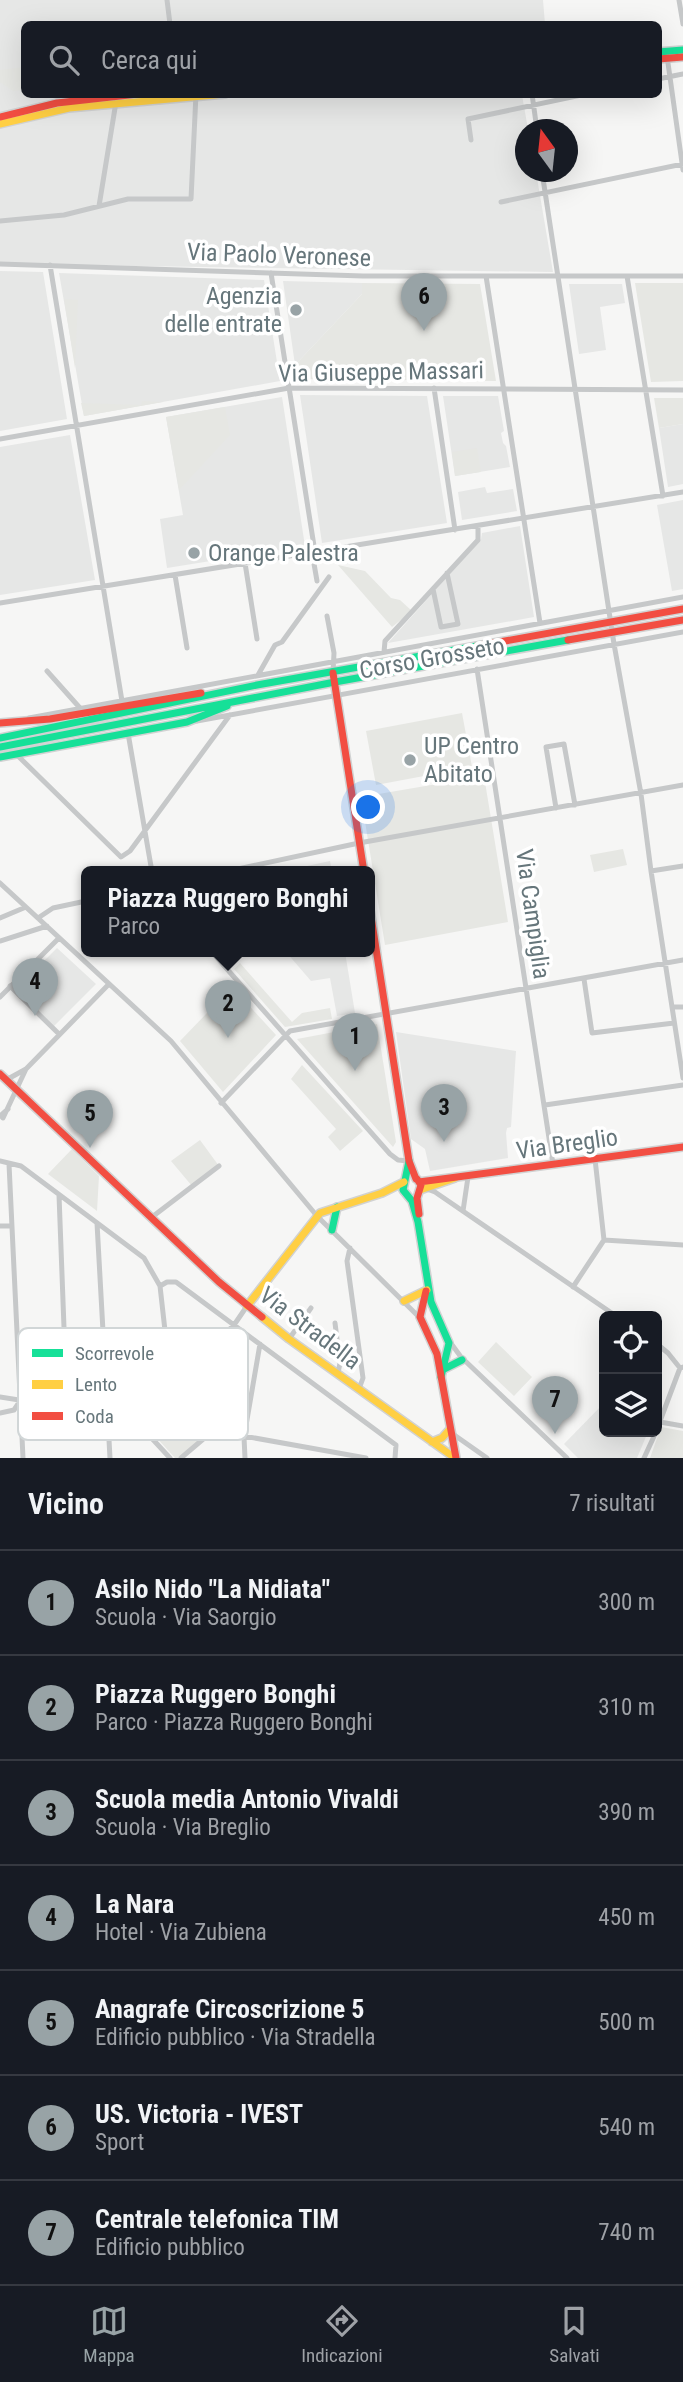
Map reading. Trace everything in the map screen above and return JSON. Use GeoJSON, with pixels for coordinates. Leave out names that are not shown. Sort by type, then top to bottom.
{"type":"FeatureCollection","features":[{"type":"Feature","properties":{"kind":"main road"},"geometry":{"type":"LineString","coordinates":[[663,55],[683,50]]}},
{"type":"Feature","properties":{"kind":"main road"},"geometry":{"type":"LineString","coordinates":[[663,55],[683,57]]}},
{"type":"Feature","properties":{"kind":"main road"},"geometry":{"type":"LineString","coordinates":[[0,117],[57,103],[157,98]]}},
{"type":"Feature","properties":{"kind":"main road"},"geometry":{"type":"LineString","coordinates":[[0,124],[46,112],[116,100]]}},
{"type":"Feature","properties":{"kind":"main road","name":"Corso Grosseto"},"geometry":{"type":"LineString","coordinates":[[0,738],[254,686],[683,609]]}},
{"type":"Feature","properties":{"kind":"main road","name":"Corso Grosseto"},"geometry":{"type":"LineString","coordinates":[[0,747],[335,682],[683,620]]}},
{"type":"Feature","properties":{"kind":"main road"},"geometry":{"type":"LineString","coordinates":[[333,673],[363,866]]}},
{"type":"Feature","properties":{"kind":"main road","name":"Corso Grosseto"},"geometry":{"type":"LineString","coordinates":[[3,722],[50,719],[222,689],[254,686]]}},
{"type":"Feature","properties":{"kind":"main road","name":"Corso Grosseto"},"geometry":{"type":"LineString","coordinates":[[0,757],[187,722],[244,699]]}},
{"type":"Feature","properties":{"kind":"main road"},"geometry":{"type":"LineString","coordinates":[[375,942],[409,1161],[416,1185],[427,1288],[444,1348],[442,1374],[456,1458]]}},
{"type":"Feature","properties":{"kind":"main road","name":"Via Stradella"},"geometry":{"type":"LineString","coordinates":[[3,1077],[247,1306],[456,1458]]}},
{"type":"Feature","properties":{"kind":"main road","name":"Via Breglio"},"geometry":{"type":"LineString","coordinates":[[247,1306],[317,1216],[337,1207],[382,1193],[455,1178],[683,1147]]}},
{"type":"Feature","properties":{"kind":"main road"},"geometry":{"type":"LineString","coordinates":[[416,1185],[407,1194],[418,1222]]}},
{"type":"Feature","properties":{"kind":"main road","name":"Via Breglio"},"geometry":{"type":"LineString","coordinates":[[382,1193],[407,1194],[416,1185]]}},
{"type":"Feature","properties":{"kind":"main road"},"geometry":{"type":"LineString","coordinates":[[332,1230],[337,1207]]}},
{"type":"Feature","properties":{"kind":"main road"},"geometry":{"type":"LineString","coordinates":[[402,1300],[427,1288]]}},
{"type":"Feature","properties":{"kind":"main road"},"geometry":{"type":"LineString","coordinates":[[427,1288],[422,1313],[444,1348],[442,1374]]}},
{"type":"Feature","properties":{"kind":"main road"},"geometry":{"type":"LineString","coordinates":[[422,1313],[434,1312]]}},
{"type":"Feature","properties":{"kind":"main road"},"geometry":{"type":"LineString","coordinates":[[442,1374],[461,1360]]}},
{"type":"Feature","properties":{"kind":"main road"},"geometry":{"type":"LineString","coordinates":[[432,1442],[442,1438],[450,1430]]}},
{"type":"Feature","properties":{"kind":"street"},"geometry":{"type":"LineString","coordinates":[[167,0],[170,21]]}},
{"type":"Feature","properties":{"kind":"street"},"geometry":{"type":"LineString","coordinates":[[680,0],[683,23]]}},
{"type":"Feature","properties":{"kind":"street"},"geometry":{"type":"LineString","coordinates":[[663,55],[669,77],[683,170]]}},
{"type":"Feature","properties":{"kind":"street"},"geometry":{"type":"LineString","coordinates":[[662,78],[683,74]]}},
{"type":"Feature","properties":{"kind":"street"},"geometry":{"type":"LineString","coordinates":[[0,221],[64,215],[128,199],[191,200],[196,98]]}},
{"type":"Feature","properties":{"kind":"street"},"geometry":{"type":"LineString","coordinates":[[532,98],[535,119]]}},
{"type":"Feature","properties":{"kind":"street"},"geometry":{"type":"LineString","coordinates":[[471,140],[468,119],[568,98]]}},
{"type":"Feature","properties":{"kind":"street"},"geometry":{"type":"LineString","coordinates":[[99,206],[116,100]]}},
{"type":"Feature","properties":{"kind":"street"},"geometry":{"type":"LineString","coordinates":[[501,202],[683,164]]}},
{"type":"Feature","properties":{"kind":"street"},"geometry":{"type":"LineString","coordinates":[[543,182],[614,644],[641,794],[650,871],[683,1077]]}},
{"type":"Feature","properties":{"kind":"street","name":"Via Paolo Veronese"},"geometry":{"type":"LineString","coordinates":[[0,264],[271,273],[683,276]]}},
{"type":"Feature","properties":{"kind":"street"},"geometry":{"type":"LineString","coordinates":[[50,265],[122,701]]}},
{"type":"Feature","properties":{"kind":"street"},"geometry":{"type":"LineString","coordinates":[[271,273],[317,581]]}},
{"type":"Feature","properties":{"kind":"street"},"geometry":{"type":"LineString","coordinates":[[486,276],[540,623]]}},
{"type":"Feature","properties":{"kind":"street"},"geometry":{"type":"LineString","coordinates":[[627,276],[663,496]]}},
{"type":"Feature","properties":{"kind":"street","name":"Via Giuseppe Massari"},"geometry":{"type":"LineString","coordinates":[[0,439],[289,387],[683,390]]}},
{"type":"Feature","properties":{"kind":"street"},"geometry":{"type":"LineString","coordinates":[[434,388],[455,530]]}},
{"type":"Feature","properties":{"kind":"street"},"geometry":{"type":"LineString","coordinates":[[0,603],[683,492]]}},
{"type":"Feature","properties":{"kind":"street","name":"Corso Grosseto"},"geometry":{"type":"LineString","coordinates":[[384,652],[385,641],[478,539],[478,526]]}},
{"type":"Feature","properties":{"kind":"street"},"geometry":{"type":"LineString","coordinates":[[244,564],[257,639]]}},
{"type":"Feature","properties":{"kind":"street"},"geometry":{"type":"LineString","coordinates":[[433,589],[440,627],[457,624],[447,573]]}},
{"type":"Feature","properties":{"kind":"street"},"geometry":{"type":"LineString","coordinates":[[175,575],[187,648]]}},
{"type":"Feature","properties":{"kind":"street"},"geometry":{"type":"LineString","coordinates":[[258,675],[275,645],[282,642],[329,578]]}},
{"type":"Feature","properties":{"kind":"street","name":"Corso Grosseto"},"geometry":{"type":"LineString","coordinates":[[3,722],[683,597]]}},
{"type":"Feature","properties":{"kind":"street"},"geometry":{"type":"LineString","coordinates":[[327,616],[334,661],[333,673]]}},
{"type":"Feature","properties":{"kind":"street","name":"Corso Grosseto"},"geometry":{"type":"LineString","coordinates":[[187,722],[683,632]]}},
{"type":"Feature","properties":{"kind":"street","name":"Via Campiglia"},"geometry":{"type":"LineString","coordinates":[[477,670],[502,818],[553,1164]]}},
{"type":"Feature","properties":{"kind":"street"},"geometry":{"type":"LineString","coordinates":[[47,671],[80,708]]}},
{"type":"Feature","properties":{"kind":"street"},"geometry":{"type":"LineString","coordinates":[[16,754],[121,857],[130,851],[229,715]]}},
{"type":"Feature","properties":{"kind":"street"},"geometry":{"type":"LineString","coordinates":[[128,733],[151,866]]}},
{"type":"Feature","properties":{"kind":"street"},"geometry":{"type":"LineString","coordinates":[[556,808],[546,747],[564,744],[575,805]]}},
{"type":"Feature","properties":{"kind":"street"},"geometry":{"type":"LineString","coordinates":[[29,751],[32,770]]}},
{"type":"Feature","properties":{"kind":"street"},"geometry":{"type":"LineString","coordinates":[[252,866],[359,843],[683,785]]}},
{"type":"Feature","properties":{"kind":"street"},"geometry":{"type":"LineString","coordinates":[[650,871],[683,866]]}},
{"type":"Feature","properties":{"kind":"street"},"geometry":{"type":"LineString","coordinates":[[0,883],[171,1041],[317,1216],[402,1300],[422,1313]]}},
{"type":"Feature","properties":{"kind":"street"},"geometry":{"type":"LineString","coordinates":[[38,918],[52,908],[81,902]]}},
{"type":"Feature","properties":{"kind":"street"},"geometry":{"type":"LineString","coordinates":[[0,918],[26,907]]}},
{"type":"Feature","properties":{"kind":"street"},"geometry":{"type":"LineString","coordinates":[[0,942],[47,926]]}},
{"type":"Feature","properties":{"kind":"street"},"geometry":{"type":"LineString","coordinates":[[0,997],[58,937]]}},
{"type":"Feature","properties":{"kind":"street"},"geometry":{"type":"LineString","coordinates":[[216,957],[390,1154],[398,1160],[409,1161]]}},
{"type":"Feature","properties":{"kind":"street"},"geometry":{"type":"LineString","coordinates":[[221,1103],[290,1031],[683,960]]}},
{"type":"Feature","properties":{"kind":"street"},"geometry":{"type":"LineString","coordinates":[[584,979],[592,1033],[674,1023]]}},
{"type":"Feature","properties":{"kind":"street"},"geometry":{"type":"LineString","coordinates":[[2,1117],[26,1069],[109,984]]}},
{"type":"Feature","properties":{"kind":"street"},"geometry":{"type":"LineString","coordinates":[[10,986],[59,1034]]}},
{"type":"Feature","properties":{"kind":"street"},"geometry":{"type":"LineString","coordinates":[[672,1007],[683,1007]]}},
{"type":"Feature","properties":{"kind":"street"},"geometry":{"type":"LineString","coordinates":[[3,1077],[26,1069]]}},
{"type":"Feature","properties":{"kind":"street"},"geometry":{"type":"LineString","coordinates":[[545,1105],[683,1085]]}},
{"type":"Feature","properties":{"kind":"street"},"geometry":{"type":"LineString","coordinates":[[573,1287],[604,1240],[595,1159]]}},
{"type":"Feature","properties":{"kind":"street"},"geometry":{"type":"LineString","coordinates":[[0,1161],[21,1167],[144,1258],[160,1286],[165,1328]]}},
{"type":"Feature","properties":{"kind":"street"},"geometry":{"type":"LineString","coordinates":[[9,1164],[18,1357]]}},
{"type":"Feature","properties":{"kind":"street"},"geometry":{"type":"LineString","coordinates":[[152,1217],[219,1166]]}},
{"type":"Feature","properties":{"kind":"street"},"geometry":{"type":"LineString","coordinates":[[463,1211],[468,1177]]}},
{"type":"Feature","properties":{"kind":"street"},"geometry":{"type":"LineString","coordinates":[[416,1185],[432,1190],[609,1311]]}},
{"type":"Feature","properties":{"kind":"street"},"geometry":{"type":"LineString","coordinates":[[59,1195],[64,1328]]}},
{"type":"Feature","properties":{"kind":"street"},"geometry":{"type":"LineString","coordinates":[[97,1223],[103,1328]]}},
{"type":"Feature","properties":{"kind":"street"},"geometry":{"type":"LineString","coordinates":[[0,1226],[12,1226]]}},
{"type":"Feature","properties":{"kind":"street"},"geometry":{"type":"LineString","coordinates":[[604,1240],[683,1245]]}},
{"type":"Feature","properties":{"kind":"street"},"geometry":{"type":"LineString","coordinates":[[350,1248],[347,1261],[363,1378],[359,1389]]}},
{"type":"Feature","properties":{"kind":"street"},"geometry":{"type":"LineString","coordinates":[[160,1286],[167,1282],[176,1282],[238,1328]]}},
{"type":"Feature","properties":{"kind":"street"},"geometry":{"type":"LineString","coordinates":[[402,1300],[422,1313]]}},
{"type":"Feature","properties":{"kind":"street"},"geometry":{"type":"LineString","coordinates":[[231,1328],[247,1306]]}},
{"type":"Feature","properties":{"kind":"street"},"geometry":{"type":"LineString","coordinates":[[289,1339],[311,1308]]}},
{"type":"Feature","properties":{"kind":"street"},"geometry":{"type":"LineString","coordinates":[[335,1323],[340,1363],[338,1373]]}},
{"type":"Feature","properties":{"kind":"street"},"geometry":{"type":"LineString","coordinates":[[248,1335],[396,1445],[395,1458]]}},
{"type":"Feature","properties":{"kind":"street"},"geometry":{"type":"LineString","coordinates":[[248,1414],[260,1344]]}},
{"type":"Feature","properties":{"kind":"street"},"geometry":{"type":"LineString","coordinates":[[444,1348],[470,1365]]}},
{"type":"Feature","properties":{"kind":"street"},"geometry":{"type":"LineString","coordinates":[[444,1348],[470,1365],[567,1458]]}},
{"type":"Feature","properties":{"kind":"street"},"geometry":{"type":"LineString","coordinates":[[662,1348],[682,1368],[662,1417]]}},
{"type":"Feature","properties":{"kind":"street"},"geometry":{"type":"LineString","coordinates":[[0,1397],[18,1401]]}},
{"type":"Feature","properties":{"kind":"street"},"geometry":{"type":"LineString","coordinates":[[0,1413],[14,1410],[18,1404]]}},
{"type":"Feature","properties":{"kind":"street"},"geometry":{"type":"LineString","coordinates":[[662,1422],[683,1426]]}},
{"type":"Feature","properties":{"kind":"street"},"geometry":{"type":"LineString","coordinates":[[450,1430],[487,1458]]}},
{"type":"Feature","properties":{"kind":"street"},"geometry":{"type":"LineString","coordinates":[[644,1458],[653,1437]]}},
{"type":"Feature","properties":{"kind":"street"},"geometry":{"type":"LineString","coordinates":[[248,1438],[366,1458]]}},
{"type":"Feature","properties":{"kind":"street"},"geometry":{"type":"LineString","coordinates":[[22,1440],[23,1458]]}},
{"type":"Feature","properties":{"kind":"street"},"geometry":{"type":"LineString","coordinates":[[109,1440],[110,1458]]}},
{"type":"Feature","properties":{"kind":"street"},"geometry":{"type":"LineString","coordinates":[[153,1440],[170,1458]]}},
{"type":"Feature","properties":{"kind":"street"},"geometry":{"type":"LineString","coordinates":[[181,1458],[200,1440]]}},
{"type":"Feature","properties":{"kind":"street"},"geometry":{"type":"LineString","coordinates":[[244,1440],[246,1458]]}},
{"type":"Feature","properties":{"kind":"shaded area"},"geometry":{"type":"Polygon","coordinates":[[[0,0],[543,0],[545,21],[21,21],[21,98],[523,98],[526,119],[515,119],[515,182],[538,182],[553,272],[0,264],[0,0]]]}},
{"type":"Feature","properties":{"kind":"shaded area"},"geometry":{"type":"Polygon","coordinates":[[[21,67],[21,90],[13,91],[0,82],[0,70],[21,67]]]}},
{"type":"Feature","properties":{"kind":"shaded area"},"geometry":{"type":"Polygon","coordinates":[[[0,271],[43,272],[67,419],[0,431],[0,271]]]}},
{"type":"Feature","properties":{"kind":"shaded area"},"geometry":{"type":"Polygon","coordinates":[[[59,273],[264,280],[280,381],[84,416],[59,273]]]}},
{"type":"Feature","properties":{"kind":"shaded area"},"geometry":{"type":"Polygon","coordinates":[[[283,281],[362,283],[362,294],[295,365],[283,281]]]}},
{"type":"Feature","properties":{"kind":"shaded area"},"geometry":{"type":"Polygon","coordinates":[[[362,283],[480,284],[496,381],[297,379],[295,365],[362,294],[362,283]]]}},
{"type":"Feature","properties":{"kind":"shaded area"},"geometry":{"type":"Polygon","coordinates":[[[635,283],[683,283],[683,381],[651,382],[635,283]]]}},
{"type":"Feature","properties":{"kind":"shaded area"},"geometry":{"type":"Polygon","coordinates":[[[569,284],[622,284],[625,303],[600,307],[606,350],[579,354],[569,284]]]}},
{"type":"Feature","properties":{"kind":"shaded area"},"geometry":{"type":"Polygon","coordinates":[[[64,299],[78,300],[75,368],[64,299]]]}},
{"type":"Feature","properties":{"kind":"shaded area"},"geometry":{"type":"Polygon","coordinates":[[[300,395],[427,396],[447,523],[322,543],[300,395]]]}},
{"type":"Feature","properties":{"kind":"shaded area"},"geometry":{"type":"Polygon","coordinates":[[[443,396],[498,396],[504,431],[501,433],[510,467],[455,476],[443,396]]]}},
{"type":"Feature","properties":{"kind":"shaded area"},"geometry":{"type":"Polygon","coordinates":[[[282,397],[305,546],[167,568],[160,519],[183,515],[166,417],[282,397]]]}},
{"type":"Feature","properties":{"kind":"shaded area"},"geometry":{"type":"Polygon","coordinates":[[[654,398],[683,398],[683,424],[659,428],[654,398]]]}},
{"type":"Feature","properties":{"kind":"shaded area"},"geometry":{"type":"Polygon","coordinates":[[[142,401],[163,402],[84,416],[81,403],[141,405],[142,401]]]}},
{"type":"Feature","properties":{"kind":"shaded area"},"geometry":{"type":"Polygon","coordinates":[[[225,407],[230,435],[179,490],[166,417],[225,407]]]}},
{"type":"Feature","properties":{"kind":"shaded area"},"geometry":{"type":"Polygon","coordinates":[[[683,424],[683,484],[668,487],[659,428],[683,424]]]}},
{"type":"Feature","properties":{"kind":"shaded area"},"geometry":{"type":"Polygon","coordinates":[[[70,435],[95,580],[0,595],[0,447],[70,435]]]}},
{"type":"Feature","properties":{"kind":"shaded area"},"geometry":{"type":"Polygon","coordinates":[[[477,448],[481,472],[455,476],[452,452],[477,448]]]}},
{"type":"Feature","properties":{"kind":"shaded area"},"geometry":{"type":"Polygon","coordinates":[[[485,487],[487,493],[513,489],[517,511],[462,520],[458,492],[485,487]]]}},
{"type":"Feature","properties":{"kind":"shaded area"},"geometry":{"type":"Polygon","coordinates":[[[683,500],[683,589],[672,591],[657,505],[683,500]]]}},
{"type":"Feature","properties":{"kind":"shaded area"},"geometry":{"type":"Polygon","coordinates":[[[520,526],[534,617],[388,643],[481,539],[482,533],[520,526]]]}},
{"type":"Feature","properties":{"kind":"shaded area"},"geometry":{"type":"Polygon","coordinates":[[[338,565],[365,571],[391,598],[400,600],[412,611],[392,627],[338,565]]]}},
{"type":"Feature","properties":{"kind":"shaded area"},"geometry":{"type":"Polygon","coordinates":[[[462,713],[472,767],[376,785],[366,731],[462,713]]]}},
{"type":"Feature","properties":{"kind":"shaded area"},"geometry":{"type":"Polygon","coordinates":[[[484,776],[508,922],[385,945],[375,883],[375,866],[372,866],[361,797],[484,776]]]}},
{"type":"Feature","properties":{"kind":"shaded area"},"geometry":{"type":"Polygon","coordinates":[[[623,849],[627,865],[594,872],[590,855],[623,849]]]}},
{"type":"Feature","properties":{"kind":"shaded area"},"geometry":{"type":"Polygon","coordinates":[[[330,861],[331,866],[307,866],[330,861]]]}},
{"type":"Feature","properties":{"kind":"shaded area"},"geometry":{"type":"Polygon","coordinates":[[[57,948],[96,984],[54,1026],[16,989],[57,948]]]}},
{"type":"Feature","properties":{"kind":"shaded area"},"geometry":{"type":"Polygon","coordinates":[[[290,957],[346,957],[355,1013],[337,1016],[330,978],[311,981],[290,957]]]}},
{"type":"Feature","properties":{"kind":"shaded area"},"geometry":{"type":"Polygon","coordinates":[[[240,963],[292,1022],[302,1013],[330,1008],[332,1019],[285,1027],[234,969],[240,963]]]}},
{"type":"Feature","properties":{"kind":"shaded area"},"geometry":{"type":"Polygon","coordinates":[[[232,987],[276,1035],[223,1092],[180,1041],[232,987]]]}},
{"type":"Feature","properties":{"kind":"shaded area"},"geometry":{"type":"Polygon","coordinates":[[[377,1024],[396,1142],[393,1147],[297,1039],[377,1024]]]}},
{"type":"Feature","properties":{"kind":"shaded area"},"geometry":{"type":"Polygon","coordinates":[[[396,1032],[516,1051],[511,1127],[507,1128],[506,1133],[508,1158],[430,1171],[425,1149],[411,1139],[396,1032]]]}},
{"type":"Feature","properties":{"kind":"shaded area"},"geometry":{"type":"Polygon","coordinates":[[[302,1065],[363,1131],[340,1151],[328,1137],[336,1129],[291,1079],[302,1065]]]}},
{"type":"Feature","properties":{"kind":"shaded area"},"geometry":{"type":"Polygon","coordinates":[[[200,1140],[219,1166],[192,1186],[171,1161],[200,1140]]]}},
{"type":"Feature","properties":{"kind":"shaded area"},"geometry":{"type":"Polygon","coordinates":[[[72,1149],[99,1176],[97,1211],[48,1174],[72,1149]]]}},
{"type":"Feature","properties":{"kind":"shaded area"},"geometry":{"type":"Polygon","coordinates":[[[496,1342],[532,1377],[514,1396],[478,1362],[496,1342]]]}},
{"type":"Feature","properties":{"kind":"shaded area"},"geometry":{"type":"Polygon","coordinates":[[[599,1408],[599,1437],[646,1437],[637,1458],[578,1458],[564,1444],[599,1408]]]}},
{"type":"Feature","properties":{"kind":"shaded area"},"geometry":{"type":"Polygon","coordinates":[[[662,1427],[683,1431],[683,1458],[650,1458],[657,1437],[662,1437],[662,1427]]]}},
{"type":"Feature","properties":{"kind":"shaded area"},"geometry":{"type":"Polygon","coordinates":[[[159,1440],[199,1440],[178,1458],[159,1440]]]}},
{"type":"Feature","properties":{"kind":"traffic: fast"},"geometry":{"type":"LineString","coordinates":[[662,52],[683,50]]}},
{"type":"Feature","properties":{"kind":"traffic: fast"},"geometry":{"type":"LineString","coordinates":[[0,747],[568,640]]}},
{"type":"Feature","properties":{"kind":"traffic: fast"},"geometry":{"type":"LineString","coordinates":[[0,738],[257,685],[477,646]]}},
{"type":"Feature","properties":{"kind":"traffic: fast"},"geometry":{"type":"LineString","coordinates":[[0,757],[187,722],[227,706]]}},
{"type":"Feature","properties":{"kind":"traffic: fast"},"geometry":{"type":"LineString","coordinates":[[409,1161],[403,1190],[412,1201],[431,1302],[449,1343],[441,1377]]}},
{"type":"Feature","properties":{"kind":"traffic: fast"},"geometry":{"type":"LineString","coordinates":[[332,1230],[337,1207]]}},
{"type":"Feature","properties":{"kind":"traffic: fast"},"geometry":{"type":"LineString","coordinates":[[442,1370],[462,1360]]}},
{"type":"Feature","properties":{"kind":"traffic: slow"},"geometry":{"type":"LineString","coordinates":[[0,124],[69,108],[180,98]]}},
{"type":"Feature","properties":{"kind":"traffic: slow"},"geometry":{"type":"LineString","coordinates":[[420,1190],[455,1178]]}},
{"type":"Feature","properties":{"kind":"traffic: slow"},"geometry":{"type":"LineString","coordinates":[[247,1306],[320,1213],[382,1193],[404,1182]]}},
{"type":"Feature","properties":{"kind":"traffic: slow"},"geometry":{"type":"LineString","coordinates":[[404,1301],[427,1290]]}},
{"type":"Feature","properties":{"kind":"traffic: slow"},"geometry":{"type":"LineString","coordinates":[[262,1317],[455,1458]]}},
{"type":"Feature","properties":{"kind":"traffic: slow"},"geometry":{"type":"LineString","coordinates":[[432,1442],[442,1438],[450,1429]]}},
{"type":"Feature","properties":{"kind":"traffic: jam"},"geometry":{"type":"LineString","coordinates":[[662,59],[683,57]]}},
{"type":"Feature","properties":{"kind":"traffic: jam"},"geometry":{"type":"LineString","coordinates":[[0,117],[57,103],[102,98]]}},
{"type":"Feature","properties":{"kind":"traffic: jam"},"geometry":{"type":"LineString","coordinates":[[477,646],[683,609]]}},
{"type":"Feature","properties":{"kind":"traffic: jam"},"geometry":{"type":"LineString","coordinates":[[568,640],[683,620]]}},
{"type":"Feature","properties":{"kind":"traffic: jam"},"geometry":{"type":"LineString","coordinates":[[333,673],[363,866]]}},
{"type":"Feature","properties":{"kind":"traffic: jam"},"geometry":{"type":"LineString","coordinates":[[0,723],[50,719],[201,693]]}},
{"type":"Feature","properties":{"kind":"traffic: jam"},"geometry":{"type":"LineString","coordinates":[[375,942],[409,1161],[416,1179]]}},
{"type":"Feature","properties":{"kind":"traffic: jam"},"geometry":{"type":"LineString","coordinates":[[0,1074],[219,1282],[262,1317]]}},
{"type":"Feature","properties":{"kind":"traffic: jam"},"geometry":{"type":"LineString","coordinates":[[419,1182],[683,1147]]}},
{"type":"Feature","properties":{"kind":"traffic: jam"},"geometry":{"type":"LineString","coordinates":[[417,1179],[421,1185],[417,1198],[419,1214]]}},
{"type":"Feature","properties":{"kind":"traffic: jam"},"geometry":{"type":"LineString","coordinates":[[426,1291],[420,1317],[437,1354],[456,1458]]}},
{"type":"Feature","properties":{"kind":"place","name":"Agenzia delle entrate"},"geometry":{"type":"Point","coordinates":[296,310]}},
{"type":"Feature","properties":{"kind":"place","name":"US. Victoria - IVEST"},"geometry":{"type":"Point","coordinates":[424,331]}},
{"type":"Feature","properties":{"kind":"place","name":"Orange Palestra"},"geometry":{"type":"Point","coordinates":[194,553]}},
{"type":"Feature","properties":{"kind":"place","name":"UP Centro Abitato"},"geometry":{"type":"Point","coordinates":[410,760]}},
{"type":"Feature","properties":{"kind":"place","name":"La Nara"},"geometry":{"type":"Point","coordinates":[35,1016]}},
{"type":"Feature","properties":{"kind":"place","name":"Piazza Ruggero Bonghi"},"geometry":{"type":"Point","coordinates":[228,1038]}},
{"type":"Feature","properties":{"kind":"place","name":"Asilo Nido \"La Nidiata\""},"geometry":{"type":"Point","coordinates":[355,1071]}},
{"type":"Feature","properties":{"kind":"place","name":"Scuola media Antonio Vivaldi"},"geometry":{"type":"Point","coordinates":[444,1142]}},
{"type":"Feature","properties":{"kind":"place","name":"Anagrafe Circoscrizione 5"},"geometry":{"type":"Point","coordinates":[90,1148]}},
{"type":"Feature","properties":{"kind":"place","name":"Centrale telefonica TIM"},"geometry":{"type":"Point","coordinates":[555,1434]}}]}
